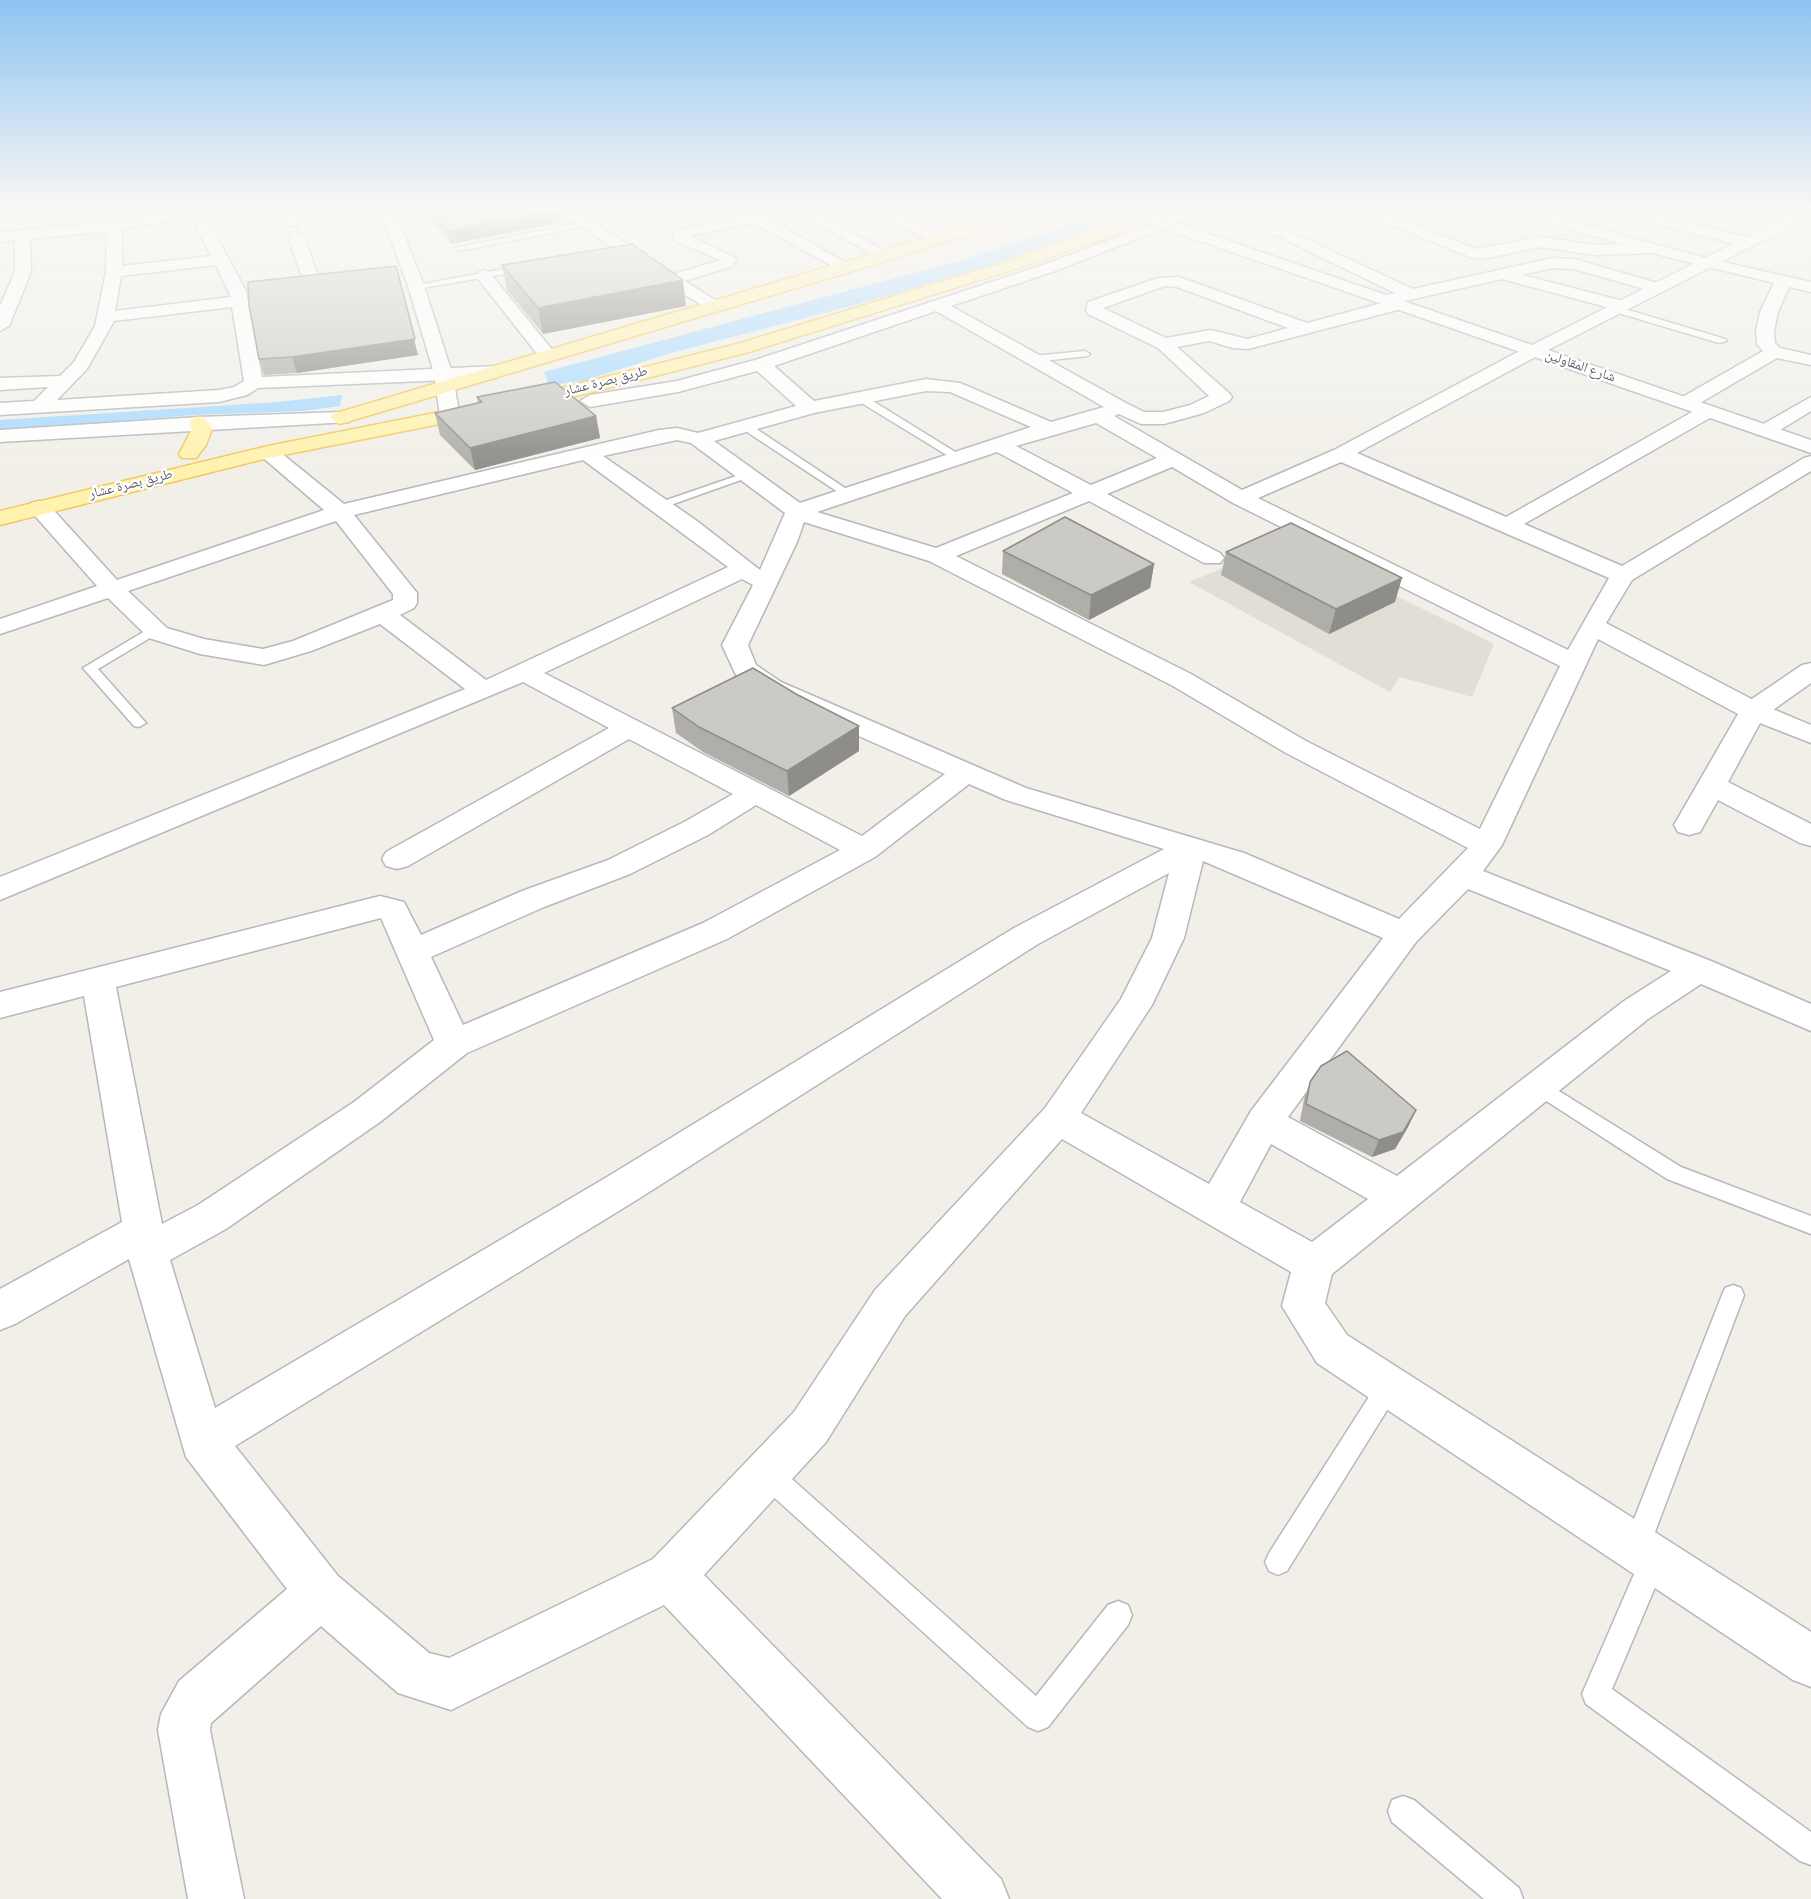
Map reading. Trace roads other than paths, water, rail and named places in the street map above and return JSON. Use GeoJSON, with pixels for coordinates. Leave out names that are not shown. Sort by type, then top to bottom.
{"type":"FeatureCollection","features":[{"type":"Feature","properties":{"kind":"main road"},"geometry":{"type":"LineString","coordinates":[[496,372],[548,356],[628,345],[711,306],[741,298]]}},
{"type":"Feature","properties":{"kind":"main road","name":"طريق بصرة عشار"},"geometry":{"type":"LineString","coordinates":[[0,518],[268,452],[561,394],[662,364],[773,339],[910,298]]}},
{"type":"Feature","properties":{"kind":"main road"},"geometry":{"type":"LineString","coordinates":[[628,345],[662,364]]}},
{"type":"Feature","properties":{"kind":"main road"},"geometry":{"type":"LineString","coordinates":[[0,500],[342,418],[444,380]]}},
{"type":"Feature","properties":{"kind":"main road"},"geometry":{"type":"LineString","coordinates":[[189,454],[202,429],[199,423]]}},
{"type":"Feature","properties":{"kind":"street"},"geometry":{"type":"LineString","coordinates":[[0,326],[12,298]]}},
{"type":"Feature","properties":{"kind":"street"},"geometry":{"type":"LineString","coordinates":[[40,405],[81,365],[104,326],[109,298]]}},
{"type":"Feature","properties":{"kind":"street"},"geometry":{"type":"LineString","coordinates":[[106,316],[228,298]]}},
{"type":"Feature","properties":{"kind":"street"},"geometry":{"type":"LineString","coordinates":[[239,298],[254,383]]}},
{"type":"Feature","properties":{"kind":"street"},"geometry":{"type":"LineString","coordinates":[[415,298],[444,380],[450,416]]}},
{"type":"Feature","properties":{"kind":"street"},"geometry":{"type":"LineString","coordinates":[[501,298],[548,356]]}},
{"type":"Feature","properties":{"kind":"street"},"geometry":{"type":"LineString","coordinates":[[698,298],[711,306]]}},
{"type":"Feature","properties":{"kind":"street"},"geometry":{"type":"LineString","coordinates":[[590,401],[678,386],[761,364],[960,298]]}},
{"type":"Feature","properties":{"kind":"street"},"geometry":{"type":"LineString","coordinates":[[797,511],[1048,428],[1109,412],[1141,418],[1164,418],[1197,409],[1222,397],[1164,344],[1094,310],[1094,306],[1114,298]]}},
{"type":"Feature","properties":{"kind":"street"},"geometry":{"type":"LineString","coordinates":[[1221,298],[1304,328]]}},
{"type":"Feature","properties":{"kind":"street","name":"شارع المقاولين"},"geometry":{"type":"LineString","coordinates":[[1393,298],[1533,351],[1811,447]]}},
{"type":"Feature","properties":{"kind":"street"},"geometry":{"type":"LineString","coordinates":[[1396,298],[1400,300]]}},
{"type":"Feature","properties":{"kind":"street"},"geometry":{"type":"LineString","coordinates":[[1164,344],[1210,335],[1233,343],[1248,344],[1409,298]]}},
{"type":"Feature","properties":{"kind":"street"},"geometry":{"type":"LineString","coordinates":[[1583,298],[1618,308]]}},
{"type":"Feature","properties":{"kind":"street"},"geometry":{"type":"LineString","coordinates":[[1241,498],[1341,454],[1533,351],[1639,298]]}},
{"type":"Feature","properties":{"kind":"street"},"geometry":{"type":"LineString","coordinates":[[1776,298],[1769,312],[1765,331],[1766,344],[1774,352],[1811,360]]}},
{"type":"Feature","properties":{"kind":"street"},"geometry":{"type":"LineString","coordinates":[[938,305],[1033,359],[1173,459],[1241,498],[1575,664]]}},
{"type":"Feature","properties":{"kind":"street"},"geometry":{"type":"LineString","coordinates":[[1686,403],[1774,352]]}},
{"type":"Feature","properties":{"kind":"street"},"geometry":{"type":"LineString","coordinates":[[761,364],[810,408]]}},
{"type":"Feature","properties":{"kind":"street"},"geometry":{"type":"LineString","coordinates":[[0,409],[219,396],[240,391],[254,383],[444,380],[496,372]]}},
{"type":"Feature","properties":{"kind":"street"},"geometry":{"type":"LineString","coordinates":[[0,384],[65,381]]}},
{"type":"Feature","properties":{"kind":"street"},"geometry":{"type":"LineString","coordinates":[[698,439],[810,408],[926,385],[953,387],[1000,405],[1048,428]]}},
{"type":"Feature","properties":{"kind":"street"},"geometry":{"type":"LineString","coordinates":[[561,394],[590,401],[659,436]]}},
{"type":"Feature","properties":{"kind":"street"},"geometry":{"type":"LineString","coordinates":[[1765,431],[1811,404]]}},
{"type":"Feature","properties":{"kind":"street"},"geometry":{"type":"LineString","coordinates":[[1507,525],[1708,411]]}},
{"type":"Feature","properties":{"kind":"street"},"geometry":{"type":"LineString","coordinates":[[0,436],[199,423],[342,418]]}},
{"type":"Feature","properties":{"kind":"street"},"geometry":{"type":"LineString","coordinates":[[0,627],[340,512],[659,436],[677,434],[698,439],[797,511],[816,519],[937,556],[1182,680],[1296,747],[1487,845]]}},
{"type":"Feature","properties":{"kind":"street"},"geometry":{"type":"LineString","coordinates":[[999,445],[1212,558]]}},
{"type":"Feature","properties":{"kind":"street"},"geometry":{"type":"LineString","coordinates":[[39,508],[112,589],[154,629],[200,646],[264,657],[302,646],[383,615],[405,603],[405,593],[340,512],[268,452]]}},
{"type":"Feature","properties":{"kind":"street"},"geometry":{"type":"LineString","coordinates":[[587,454],[658,505],[741,570],[765,585]]}},
{"type":"Feature","properties":{"kind":"street"},"geometry":{"type":"LineString","coordinates":[[1341,454],[1623,575]]}},
{"type":"Feature","properties":{"kind":"street"},"geometry":{"type":"LineString","coordinates":[[937,556],[1173,459]]}},
{"type":"Feature","properties":{"kind":"street"},"geometry":{"type":"LineString","coordinates":[[1216,1208],[1264,1122],[1404,934],[1463,875],[1487,845],[1592,626],[1623,575],[1811,462]]}},
{"type":"Feature","properties":{"kind":"street"},"geometry":{"type":"LineString","coordinates":[[797,511],[786,542],[735,645],[745,669],[772,688],[1016,794],[1233,860],[1404,934]]}},
{"type":"Feature","properties":{"kind":"street"},"geometry":{"type":"LineString","coordinates":[[0,889],[484,691],[741,570]]}},
{"type":"Feature","properties":{"kind":"street"},"geometry":{"type":"LineString","coordinates":[[383,615],[484,691]]}},
{"type":"Feature","properties":{"kind":"street"},"geometry":{"type":"LineString","coordinates":[[1592,626],[1753,711],[1811,735]]}},
{"type":"Feature","properties":{"kind":"street"},"geometry":{"type":"LineString","coordinates":[[1689,825],[1753,711],[1811,671]]}},
{"type":"Feature","properties":{"kind":"street"},"geometry":{"type":"LineString","coordinates":[[525,673],[628,728],[757,792],[864,850]]}},
{"type":"Feature","properties":{"kind":"street"},"geometry":{"type":"LineString","coordinates":[[397,859],[628,728]]}},
{"type":"Feature","properties":{"kind":"street"},"geometry":{"type":"LineString","coordinates":[[0,1311],[146,1241],[212,1217],[368,1112],[454,1044],[715,931],[864,850],[965,773]]}},
{"type":"Feature","properties":{"kind":"street"},"geometry":{"type":"LineString","coordinates":[[1711,785],[1811,836]]}},
{"type":"Feature","properties":{"kind":"street"},"geometry":{"type":"LineString","coordinates":[[411,952],[533,898],[619,867],[697,828],[757,792]]}},
{"type":"Feature","properties":{"kind":"street"},"geometry":{"type":"LineString","coordinates":[[98,978],[146,1241],[202,1441],[321,1593],[416,1675],[451,1684],[670,1576],[810,1426],[890,1303],[1058,1118],[1140,995],[1168,938],[1191,848]]}},
{"type":"Feature","properties":{"kind":"street"},"geometry":{"type":"LineString","coordinates":[[202,1441],[621,1189],[1026,936],[1191,848]]}},
{"type":"Feature","properties":{"kind":"street"},"geometry":{"type":"LineString","coordinates":[[1463,875],[1699,969],[1811,1018]]}},
{"type":"Feature","properties":{"kind":"street"},"geometry":{"type":"LineString","coordinates":[[0,1005],[380,907],[393,910],[454,1044]]}},
{"type":"Feature","properties":{"kind":"street"},"geometry":{"type":"LineString","coordinates":[[1699,969],[1636,1010],[1314,1264],[1303,1306],[1332,1349],[1811,1662]]}},
{"type":"Feature","properties":{"kind":"street"},"geometry":{"type":"LineString","coordinates":[[1058,1118],[1314,1264]]}},
{"type":"Feature","properties":{"kind":"street"},"geometry":{"type":"LineString","coordinates":[[1264,1122],[1398,1196]]}},
{"type":"Feature","properties":{"kind":"street"},"geometry":{"type":"LineString","coordinates":[[670,1576],[981,1899]]}},
{"type":"Feature","properties":{"kind":"street"},"geometry":{"type":"LineString","coordinates":[[216,1899],[184,1730],[187,1714],[197,1699],[321,1593]]}},
{"type":"Feature","properties":{"kind":"lane"},"geometry":{"type":"LineString","coordinates":[[1618,308],[1722,341]]}},
{"type":"Feature","properties":{"kind":"lane"},"geometry":{"type":"LineString","coordinates":[[1033,359],[1085,354]]}},
{"type":"Feature","properties":{"kind":"lane"},"geometry":{"type":"LineString","coordinates":[[859,397],[959,458]]}},
{"type":"Feature","properties":{"kind":"lane"},"geometry":{"type":"LineString","coordinates":[[745,426],[848,494]]}},
{"type":"Feature","properties":{"kind":"lane"},"geometry":{"type":"LineString","coordinates":[[658,505],[748,475]]}},
{"type":"Feature","properties":{"kind":"lane"},"geometry":{"type":"LineString","coordinates":[[139,723],[90,668],[154,629]]}},
{"type":"Feature","properties":{"kind":"lane"},"geometry":{"type":"LineString","coordinates":[[1538,1086],[1674,1173],[1811,1225]]}},
{"type":"Feature","properties":{"kind":"lane"},"geometry":{"type":"LineString","coordinates":[[1734,1294],[1596,1694],[1811,1850]]}},
{"type":"Feature","properties":{"kind":"lane"},"geometry":{"type":"LineString","coordinates":[[1278,1562],[1389,1386]]}},
{"type":"Feature","properties":{"kind":"lane"},"geometry":{"type":"LineString","coordinates":[[766,1473],[1038,1717],[1118,1615]]}},
{"type":"Feature","properties":{"kind":"lane"},"geometry":{"type":"LineString","coordinates":[[1403,1811],[1508,1899]]}},
{"type":"Feature","properties":{"kind":"water"},"geometry":{"type":"Polygon","coordinates":[[[822,298],[881,298],[671,353],[583,381],[549,385],[544,372],[822,298]]]}},
{"type":"Feature","properties":{"kind":"water"},"geometry":{"type":"Polygon","coordinates":[[[342,395],[340,406],[303,411],[196,415],[0,430],[0,420],[278,402],[342,395]]]}}]}
